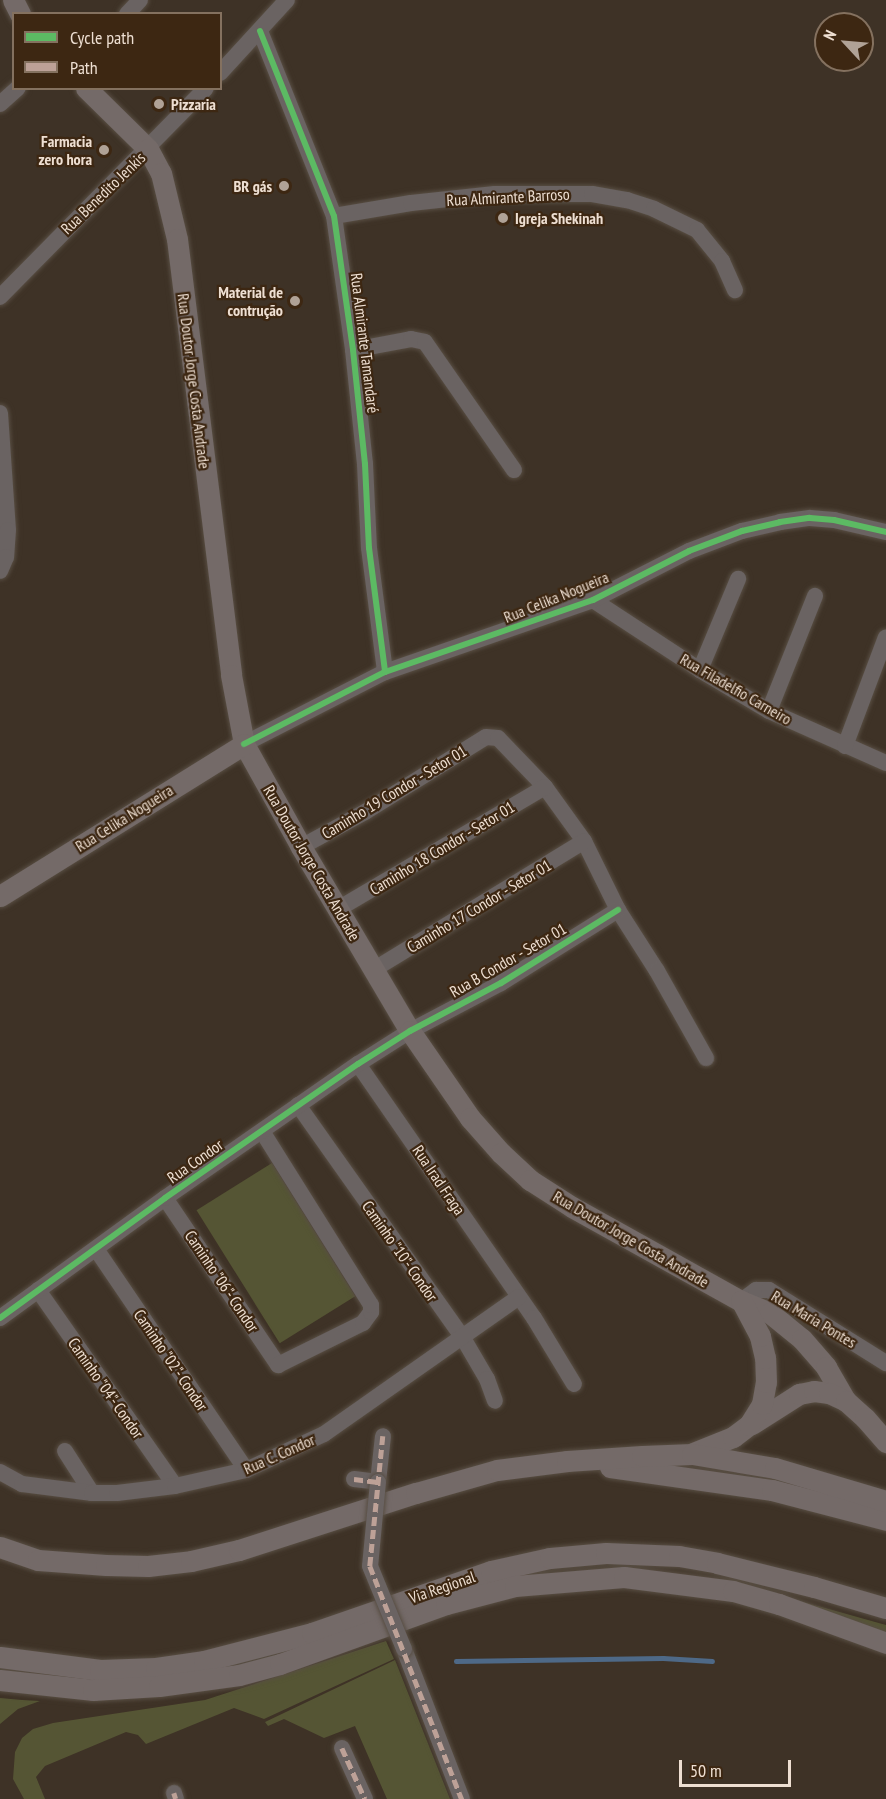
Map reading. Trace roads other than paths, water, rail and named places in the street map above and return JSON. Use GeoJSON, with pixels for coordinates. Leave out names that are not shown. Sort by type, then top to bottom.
{"type":"FeatureCollection","features":[{"type":"Feature","properties":{"kind":"main road","name":"Rua Doutor Jorge Costa Andrade"},"geometry":{"type":"LineString","coordinates":[[88,90],[148,149],[161,173],[177,239],[231,675],[244,744],[301,847],[410,1031],[470,1118],[501,1153],[530,1180],[572,1207],[741,1300],[770,1313],[802,1339],[826,1367],[846,1401]]}},
{"type":"Feature","properties":{"kind":"main road","name":"Rua Celika Nogueira"},"geometry":{"type":"LineString","coordinates":[[0,896],[244,744]]}},
{"type":"Feature","properties":{"kind":"main road"},"geometry":{"type":"LineString","coordinates":[[741,1300],[760,1335],[766,1382],[762,1404],[749,1425]]}},
{"type":"Feature","properties":{"kind":"main road"},"geometry":{"type":"LineString","coordinates":[[692,1454],[718,1444],[800,1394],[814,1391],[829,1393],[846,1401],[866,1418],[886,1442]]}},
{"type":"Feature","properties":{"kind":"main road"},"geometry":{"type":"LineString","coordinates":[[0,1547],[38,1560],[148,1566],[192,1562],[239,1550],[460,1479],[497,1470],[567,1461],[692,1454],[775,1468],[886,1501]]}},
{"type":"Feature","properties":{"kind":"main road"},"geometry":{"type":"LineString","coordinates":[[567,1461],[772,1490],[886,1520]]}},
{"type":"Feature","properties":{"kind":"main road","name":"Via Regional"},"geometry":{"type":"LineString","coordinates":[[0,1657],[100,1670],[156,1668],[204,1661],[312,1633],[491,1571],[550,1558],[606,1553],[679,1556],[750,1571],[886,1608]]}},
{"type":"Feature","properties":{"kind":"main road"},"geometry":{"type":"LineString","coordinates":[[669,1581],[750,1571]]}},
{"type":"Feature","properties":{"kind":"main road"},"geometry":{"type":"LineString","coordinates":[[0,1680],[93,1690],[159,1686],[239,1674],[280,1664],[446,1604],[515,1586],[624,1577],[669,1581],[733,1592],[779,1604],[886,1643]]}},
{"type":"Feature","properties":{"kind":"street"},"geometry":{"type":"LineString","coordinates":[[129,12],[140,0]]}},
{"type":"Feature","properties":{"kind":"street"},"geometry":{"type":"LineString","coordinates":[[222,71],[287,0]]}},
{"type":"Feature","properties":{"kind":"street","name":"Rua Almirante Tamandaré"},"geometry":{"type":"LineString","coordinates":[[260,31],[334,216],[353,350],[365,464],[369,548],[385,672]]}},
{"type":"Feature","properties":{"kind":"street"},"geometry":{"type":"LineString","coordinates":[[0,104],[16,90]]}},
{"type":"Feature","properties":{"kind":"street","name":"Rua Benedito Jenkis"},"geometry":{"type":"LineString","coordinates":[[0,297],[204,90]]}},
{"type":"Feature","properties":{"kind":"street","name":"Rua Almirante Barroso"},"geometry":{"type":"LineString","coordinates":[[334,216],[411,203],[495,195],[554,193],[627,200],[680,220],[697,230],[711,245],[735,290]]}},
{"type":"Feature","properties":{"kind":"street"},"geometry":{"type":"LineString","coordinates":[[353,350],[411,339],[425,342],[514,470]]}},
{"type":"Feature","properties":{"kind":"street"},"geometry":{"type":"LineString","coordinates":[[0,413],[8,530],[6,557],[0,572]]}},
{"type":"Feature","properties":{"kind":"street","name":"Rua Celika Nogueira"},"geometry":{"type":"LineString","coordinates":[[244,744],[385,672],[593,600],[689,550],[741,531],[810,518],[834,520],[886,532]]}},
{"type":"Feature","properties":{"kind":"street"},"geometry":{"type":"LineString","coordinates":[[700,670],[738,579]]}},
{"type":"Feature","properties":{"kind":"street"},"geometry":{"type":"LineString","coordinates":[[769,711],[815,596]]}},
{"type":"Feature","properties":{"kind":"street","name":"Rua Filadelfio Carneiro"},"geometry":{"type":"LineString","coordinates":[[593,600],[700,670],[769,711],[886,764]]}},
{"type":"Feature","properties":{"kind":"street"},"geometry":{"type":"LineString","coordinates":[[845,746],[886,637]]}},
{"type":"Feature","properties":{"kind":"street","name":"Caminho 19 Condor - Setor 01"},"geometry":{"type":"LineString","coordinates":[[301,847],[365,812],[486,737],[498,738],[545,787]]}},
{"type":"Feature","properties":{"kind":"street"},"geometry":{"type":"LineString","coordinates":[[545,787],[584,842],[618,910],[657,971],[706,1058]]}},
{"type":"Feature","properties":{"kind":"street","name":"Caminho 18 Condor - Setor 01"},"geometry":{"type":"LineString","coordinates":[[338,909],[545,787]]}},
{"type":"Feature","properties":{"kind":"street","name":"Caminho 17 Condor - Setor 01"},"geometry":{"type":"LineString","coordinates":[[373,970],[584,842]]}},
{"type":"Feature","properties":{"kind":"street","name":"Rua B Condor - Setor 01"},"geometry":{"type":"LineString","coordinates":[[410,1031],[501,983],[618,910]]}},
{"type":"Feature","properties":{"kind":"street","name":"Rua Condor"},"geometry":{"type":"LineString","coordinates":[[0,1318],[165,1198],[358,1064],[410,1031]]}},
{"type":"Feature","properties":{"kind":"street","name":"Rua Irad Fraga"},"geometry":{"type":"LineString","coordinates":[[358,1064],[519,1297],[574,1384]]}},
{"type":"Feature","properties":{"kind":"street","name":"Caminho \"10\"- Condor"},"geometry":{"type":"LineString","coordinates":[[298,1106],[463,1338],[487,1379],[495,1401]]}},
{"type":"Feature","properties":{"kind":"street","name":"Caminho \"06\"- Condor"},"geometry":{"type":"LineString","coordinates":[[165,1198],[279,1365],[363,1323],[371,1312],[371,1305],[262,1131]]}},
{"type":"Feature","properties":{"kind":"street","name":"Caminho \"02\"- Condor"},"geometry":{"type":"LineString","coordinates":[[96,1249],[246,1470]]}},
{"type":"Feature","properties":{"kind":"street","name":"Caminho \"04\"- Condor"},"geometry":{"type":"LineString","coordinates":[[38,1290],[175,1486]]}},
{"type":"Feature","properties":{"kind":"street","name":"Rua Maria Pontes"},"geometry":{"type":"LineString","coordinates":[[741,1300],[756,1290],[769,1290],[886,1363]]}},
{"type":"Feature","properties":{"kind":"street","name":"Rua C. Condor"},"geometry":{"type":"LineString","coordinates":[[0,1472],[22,1484],[92,1493],[139,1491],[175,1486],[246,1470],[324,1434],[519,1297]]}},
{"type":"Feature","properties":{"kind":"street"},"geometry":{"type":"LineString","coordinates":[[383,1436],[370,1566],[462,1799]]}},
{"type":"Feature","properties":{"kind":"street"},"geometry":{"type":"LineString","coordinates":[[65,1451],[92,1493]]}},
{"type":"Feature","properties":{"kind":"street"},"geometry":{"type":"LineString","coordinates":[[354,1479],[378,1482]]}},
{"type":"Feature","properties":{"kind":"street"},"geometry":{"type":"LineString","coordinates":[[342,1748],[365,1799]]}},
{"type":"Feature","properties":{"kind":"waterway"},"geometry":{"type":"LineString","coordinates":[[456,1661],[663,1658],[712,1661]]}},
{"type":"Feature","properties":{"kind":"place","name":"Pizzaria"},"geometry":{"type":"Point","coordinates":[159,104]}},
{"type":"Feature","properties":{"kind":"place","name":"Farmacia zero hora"},"geometry":{"type":"Point","coordinates":[104,150]}},
{"type":"Feature","properties":{"kind":"place","name":"BR gás"},"geometry":{"type":"Point","coordinates":[284,186]}},
{"type":"Feature","properties":{"kind":"place","name":"Igreja Shekinah"},"geometry":{"type":"Point","coordinates":[503,218]}},
{"type":"Feature","properties":{"kind":"place","name":"Material de contrução"},"geometry":{"type":"Point","coordinates":[295,301]}}]}
